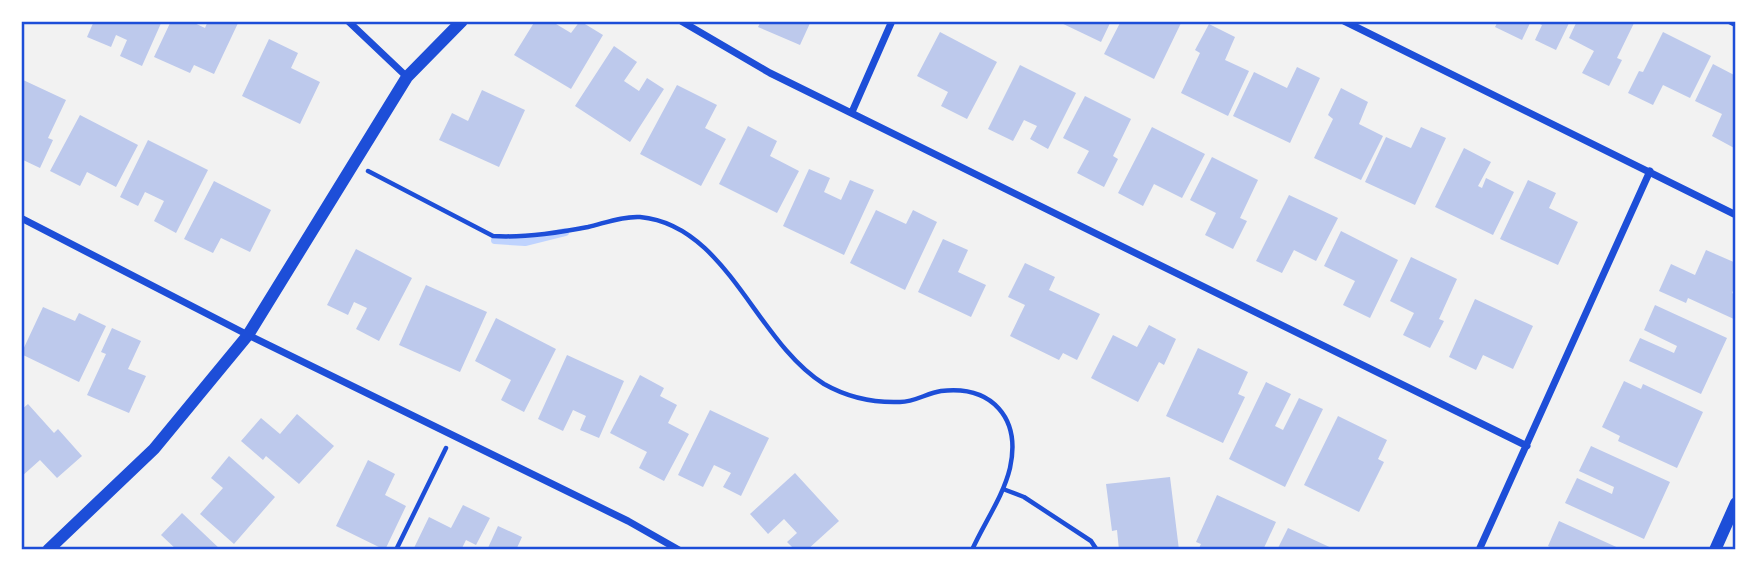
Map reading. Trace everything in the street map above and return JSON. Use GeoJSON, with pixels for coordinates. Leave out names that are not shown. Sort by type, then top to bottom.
{"type":"FeatureCollection","features":[{"type":"Feature","properties":{"kind":"street"},"geometry":{"type":"LineString","coordinates":[[348,21],[407,77]]}},
{"type":"Feature","properties":{"kind":"street"},"geometry":{"type":"LineString","coordinates":[[48,550],[155,449],[248,335],[352,162],[407,77],[462,21]]}},
{"type":"Feature","properties":{"kind":"street"},"geometry":{"type":"LineString","coordinates":[[681,21],[770,74],[1527,446]]}},
{"type":"Feature","properties":{"kind":"street"},"geometry":{"type":"LineString","coordinates":[[852,112],[892,21]]}},
{"type":"Feature","properties":{"kind":"street"},"geometry":{"type":"LineString","coordinates":[[1343,21],[1736,215]]}},
{"type":"Feature","properties":{"kind":"street"},"geometry":{"type":"LineString","coordinates":[[1479,550],[1650,171]]}},
{"type":"Feature","properties":{"kind":"street"},"geometry":{"type":"LineString","coordinates":[[21,218],[248,335],[628,521],[678,550]]}},
{"type":"Feature","properties":{"kind":"street"},"geometry":{"type":"LineString","coordinates":[[1715,550],[1736,503]]}},
{"type":"Feature","properties":{"kind":"lane"},"geometry":{"type":"LineString","coordinates":[[1728,21],[1736,25]]}},
{"type":"Feature","properties":{"kind":"path"},"geometry":{"type":"LineString","coordinates":[[352,162],[493,236],[515,237],[570,230],[640,217],[675,227],[691,235],[724,267],[752,309],[811,374],[824,384],[850,397],[899,402],[938,391],[956,390],[973,390],[990,399],[1002,412],[1012,432],[1009,468],[1003,489],[972,550]]}},
{"type":"Feature","properties":{"kind":"path"},"geometry":{"type":"LineString","coordinates":[[396,550],[453,435]]}},
{"type":"Feature","properties":{"kind":"path"},"geometry":{"type":"LineString","coordinates":[[1003,489],[1024,497],[1091,541],[1097,550]]}},
{"type":"Feature","properties":{"kind":"building"},"geometry":{"type":"Polygon","coordinates":[[[94,21],[162,21],[142,66],[120,56],[127,40],[116,35],[111,47],[87,37],[94,21]]]}},
{"type":"Feature","properties":{"kind":"building"},"geometry":{"type":"Polygon","coordinates":[[[171,21],[190,21],[205,28],[208,21],[239,21],[214,74],[194,65],[190,73],[154,57],[171,21]]]}},
{"type":"Feature","properties":{"kind":"building"},"geometry":{"type":"Polygon","coordinates":[[[535,21],[551,21],[571,33],[580,21],[603,35],[571,89],[514,55],[535,21]]]}},
{"type":"Feature","properties":{"kind":"building"},"geometry":{"type":"Polygon","coordinates":[[[761,21],[811,21],[800,45],[758,27],[761,21]]]}},
{"type":"Feature","properties":{"kind":"building"},"geometry":{"type":"Polygon","coordinates":[[[1057,21],[1111,21],[1101,42],[1057,21]]]}},
{"type":"Feature","properties":{"kind":"building"},"geometry":{"type":"Polygon","coordinates":[[[1121,21],[1182,21],[1154,79],[1104,54],[1121,21]]]}},
{"type":"Feature","properties":{"kind":"building"},"geometry":{"type":"Polygon","coordinates":[[[1498,21],[1531,21],[1522,40],[1495,27],[1498,21]]]}},
{"type":"Feature","properties":{"kind":"building"},"geometry":{"type":"Polygon","coordinates":[[[1533,21],[1570,21],[1556,50],[1535,40],[1542,25],[1533,21]]]}},
{"type":"Feature","properties":{"kind":"building"},"geometry":{"type":"Polygon","coordinates":[[[1577,21],[1635,21],[1617,58],[1622,60],[1609,86],[1582,73],[1594,51],[1569,38],[1577,21]]]}},
{"type":"Feature","properties":{"kind":"building"},"geometry":{"type":"Polygon","coordinates":[[[1209,24],[1235,37],[1225,60],[1249,71],[1228,116],[1181,93],[1200,53],[1195,50],[1209,24]]]}},
{"type":"Feature","properties":{"kind":"building"},"geometry":{"type":"Polygon","coordinates":[[[940,32],[997,62],[967,119],[941,106],[948,92],[917,76],[940,32]]]}},
{"type":"Feature","properties":{"kind":"building"},"geometry":{"type":"Polygon","coordinates":[[[1663,32],[1711,56],[1690,98],[1663,85],[1653,105],[1628,93],[1639,71],[1643,72],[1663,32]]]}},
{"type":"Feature","properties":{"kind":"building"},"geometry":{"type":"Polygon","coordinates":[[[269,39],[298,53],[291,68],[320,82],[300,124],[242,96],[269,39]]]}},
{"type":"Feature","properties":{"kind":"building"},"geometry":{"type":"Polygon","coordinates":[[[614,46],[637,62],[624,81],[639,91],[647,78],[664,89],[630,142],[575,106],[614,46]]]}},
{"type":"Feature","properties":{"kind":"building"},"geometry":{"type":"Polygon","coordinates":[[[1713,64],[1736,76],[1736,149],[1712,136],[1722,114],[1695,101],[1713,64]]]}},
{"type":"Feature","properties":{"kind":"building"},"geometry":{"type":"Polygon","coordinates":[[[1020,65],[1076,93],[1048,149],[1030,139],[1037,126],[1024,120],[1013,141],[988,129],[1020,65]]]}},
{"type":"Feature","properties":{"kind":"building"},"geometry":{"type":"Polygon","coordinates":[[[1297,67],[1320,78],[1290,143],[1233,116],[1254,72],[1287,88],[1297,67]]]}},
{"type":"Feature","properties":{"kind":"building"},"geometry":{"type":"Polygon","coordinates":[[[21,79],[66,100],[48,138],[53,140],[40,168],[21,159],[21,79]]]}},
{"type":"Feature","properties":{"kind":"building"},"geometry":{"type":"Polygon","coordinates":[[[677,85],[717,105],[705,128],[726,139],[701,186],[640,154],[677,85]]]}},
{"type":"Feature","properties":{"kind":"building"},"geometry":{"type":"Polygon","coordinates":[[[1341,88],[1368,102],[1359,124],[1383,136],[1361,180],[1314,158],[1333,119],[1328,115],[1341,88]]]}},
{"type":"Feature","properties":{"kind":"building"},"geometry":{"type":"Polygon","coordinates":[[[482,90],[525,110],[499,167],[439,140],[452,113],[468,121],[482,90]]]}},
{"type":"Feature","properties":{"kind":"building"},"geometry":{"type":"Polygon","coordinates":[[[1085,96],[1131,119],[1113,156],[1118,159],[1104,187],[1077,173],[1089,151],[1063,138],[1085,96]]]}},
{"type":"Feature","properties":{"kind":"building"},"geometry":{"type":"Polygon","coordinates":[[[80,115],[138,145],[116,187],[87,172],[80,186],[50,171],[80,115]]]}},
{"type":"Feature","properties":{"kind":"building"},"geometry":{"type":"Polygon","coordinates":[[[748,126],[777,141],[770,156],[799,171],[777,213],[719,184],[748,126]]]}},
{"type":"Feature","properties":{"kind":"building"},"geometry":{"type":"Polygon","coordinates":[[[1152,127],[1205,154],[1182,198],[1154,184],[1143,206],[1118,193],[1152,127]]]}},
{"type":"Feature","properties":{"kind":"building"},"geometry":{"type":"Polygon","coordinates":[[[1421,127],[1446,138],[1415,205],[1365,182],[1386,137],[1411,148],[1421,127]]]}},
{"type":"Feature","properties":{"kind":"building"},"geometry":{"type":"Polygon","coordinates":[[[148,140],[208,170],[176,233],[154,221],[164,201],[145,192],[138,206],[120,197],[148,140]]]}},
{"type":"Feature","properties":{"kind":"building"},"geometry":{"type":"Polygon","coordinates":[[[1464,148],[1491,162],[1478,186],[1482,188],[1486,178],[1514,192],[1493,235],[1435,207],[1464,148]]]}},
{"type":"Feature","properties":{"kind":"building"},"geometry":{"type":"Polygon","coordinates":[[[1212,157],[1258,180],[1240,218],[1247,221],[1233,249],[1205,235],[1216,213],[1190,200],[1212,157]]]}},
{"type":"Feature","properties":{"kind":"building"},"geometry":{"type":"Polygon","coordinates":[[[809,169],[830,178],[824,192],[841,200],[850,180],[874,190],[844,255],[783,226],[809,169]]]}},
{"type":"Feature","properties":{"kind":"building"},"geometry":{"type":"Polygon","coordinates":[[[1528,180],[1556,193],[1549,208],[1578,222],[1558,265],[1500,239],[1528,180]]]}},
{"type":"Feature","properties":{"kind":"building"},"geometry":{"type":"Polygon","coordinates":[[[214,181],[271,210],[250,252],[221,238],[213,253],[184,239],[214,181]]]}},
{"type":"Feature","properties":{"kind":"building"},"geometry":{"type":"Polygon","coordinates":[[[1289,195],[1338,218],[1316,261],[1294,250],[1282,273],[1256,261],[1289,195]]]}},
{"type":"Feature","properties":{"kind":"building"},"geometry":{"type":"Polygon","coordinates":[[[876,210],[906,224],[913,210],[937,222],[905,290],[850,263],[876,210]]]}},
{"type":"Feature","properties":{"kind":"building"},"geometry":{"type":"Polygon","coordinates":[[[1341,231],[1398,260],[1370,318],[1343,305],[1355,281],[1324,266],[1341,231]]]}},
{"type":"Feature","properties":{"kind":"building"},"geometry":{"type":"Polygon","coordinates":[[[943,239],[968,250],[958,272],[986,285],[971,317],[918,292],[943,239]]]}},
{"type":"Feature","properties":{"kind":"building"},"geometry":{"type":"Polygon","coordinates":[[[356,249],[412,278],[379,341],[356,329],[367,308],[354,302],[348,315],[327,305],[356,249]]]}},
{"type":"Feature","properties":{"kind":"building"},"geometry":{"type":"Polygon","coordinates":[[[1706,250],[1736,263],[1736,283],[1732,293],[1736,295],[1736,320],[1688,298],[1686,303],[1659,291],[1671,264],[1695,275],[1706,250]]]}},
{"type":"Feature","properties":{"kind":"building"},"geometry":{"type":"Polygon","coordinates":[[[1411,257],[1457,279],[1439,319],[1444,321],[1430,348],[1403,335],[1414,313],[1390,301],[1411,257]]]}},
{"type":"Feature","properties":{"kind":"building"},"geometry":{"type":"Polygon","coordinates":[[[1025,263],[1055,277],[1049,290],[1100,314],[1077,360],[1063,353],[1059,360],[1010,336],[1025,305],[1008,297],[1025,263]]]}},
{"type":"Feature","properties":{"kind":"building"},"geometry":{"type":"Polygon","coordinates":[[[426,285],[487,312],[460,372],[399,345],[426,285]]]}},
{"type":"Feature","properties":{"kind":"building"},"geometry":{"type":"Polygon","coordinates":[[[1475,299],[1533,326],[1513,369],[1483,355],[1476,370],[1449,357],[1475,299]]]}},
{"type":"Feature","properties":{"kind":"building"},"geometry":{"type":"Polygon","coordinates":[[[1655,305],[1727,338],[1701,394],[1629,361],[1640,338],[1674,353],[1677,346],[1644,330],[1655,305]]]}},
{"type":"Feature","properties":{"kind":"building"},"geometry":{"type":"Polygon","coordinates":[[[43,307],[75,321],[79,313],[106,326],[79,382],[21,354],[43,307]]]}},
{"type":"Feature","properties":{"kind":"building"},"geometry":{"type":"Polygon","coordinates":[[[496,318],[556,349],[524,412],[501,400],[511,380],[475,361],[496,318]]]}},
{"type":"Feature","properties":{"kind":"building"},"geometry":{"type":"Polygon","coordinates":[[[1149,325],[1176,339],[1164,365],[1159,362],[1138,402],[1091,378],[1113,335],[1137,347],[1149,325]]]}},
{"type":"Feature","properties":{"kind":"building"},"geometry":{"type":"Polygon","coordinates":[[[112,328],[141,341],[128,369],[146,376],[129,413],[87,395],[106,354],[101,352],[112,328]]]}},
{"type":"Feature","properties":{"kind":"building"},"geometry":{"type":"Polygon","coordinates":[[[1198,348],[1248,372],[1238,394],[1245,397],[1223,443],[1166,416],[1198,348]]]}},
{"type":"Feature","properties":{"kind":"building"},"geometry":{"type":"Polygon","coordinates":[[[567,355],[624,381],[599,438],[580,430],[586,416],[573,410],[563,431],[538,419],[567,355]]]}},
{"type":"Feature","properties":{"kind":"building"},"geometry":{"type":"Polygon","coordinates":[[[640,375],[664,388],[660,396],[677,405],[668,423],[689,434],[664,481],[639,468],[647,452],[610,433],[640,375]]]}},
{"type":"Feature","properties":{"kind":"building"},"geometry":{"type":"Polygon","coordinates":[[[1624,381],[1641,389],[1643,384],[1703,412],[1677,468],[1618,441],[1620,436],[1602,427],[1624,381]]]}},
{"type":"Feature","properties":{"kind":"building"},"geometry":{"type":"Polygon","coordinates":[[[1266,382],[1291,394],[1275,426],[1283,430],[1299,398],[1323,409],[1285,487],[1229,459],[1266,382]]]}},
{"type":"Feature","properties":{"kind":"building"},"geometry":{"type":"Polygon","coordinates":[[[28,404],[54,433],[58,429],[82,456],[57,478],[40,460],[21,477],[21,410],[28,404]]]}},
{"type":"Feature","properties":{"kind":"building"},"geometry":{"type":"Polygon","coordinates":[[[710,410],[769,438],[741,496],[723,487],[731,473],[714,465],[703,487],[678,475],[710,410]]]}},
{"type":"Feature","properties":{"kind":"building"},"geometry":{"type":"Polygon","coordinates":[[[297,414],[334,446],[299,484],[266,456],[263,460],[241,441],[261,418],[280,434],[297,414]]]}},
{"type":"Feature","properties":{"kind":"building"},"geometry":{"type":"Polygon","coordinates":[[[1338,416],[1387,440],[1378,459],[1384,462],[1359,512],[1304,485],[1338,416]]]}},
{"type":"Feature","properties":{"kind":"building"},"geometry":{"type":"Polygon","coordinates":[[[1591,446],[1670,482],[1644,539],[1565,503],[1577,478],[1612,494],[1614,487],[1579,471],[1591,446]]]}},
{"type":"Feature","properties":{"kind":"building"},"geometry":{"type":"Polygon","coordinates":[[[229,456],[275,497],[234,544],[200,514],[223,488],[211,478],[229,456]]]}},
{"type":"Feature","properties":{"kind":"building"},"geometry":{"type":"Polygon","coordinates":[[[368,460],[395,474],[385,495],[406,506],[385,550],[336,526],[368,460]]]}},
{"type":"Feature","properties":{"kind":"building"},"geometry":{"type":"Polygon","coordinates":[[[795,473],[839,521],[807,550],[795,550],[787,542],[797,533],[784,519],[768,534],[750,514],[795,473]]]}},
{"type":"Feature","properties":{"kind":"building"},"geometry":{"type":"Polygon","coordinates":[[[1170,477],[1179,550],[1119,550],[1117,530],[1112,531],[1106,484],[1170,477]]]}},
{"type":"Feature","properties":{"kind":"building"},"geometry":{"type":"Polygon","coordinates":[[[1217,495],[1276,522],[1263,550],[1198,550],[1201,544],[1196,542],[1217,495]]]}},
{"type":"Feature","properties":{"kind":"building"},"geometry":{"type":"Polygon","coordinates":[[[463,505],[490,518],[476,545],[466,540],[461,550],[413,550],[429,517],[451,528],[463,505]]]}},
{"type":"Feature","properties":{"kind":"building"},"geometry":{"type":"Polygon","coordinates":[[[182,513],[221,550],[177,550],[161,535],[182,513]]]}},
{"type":"Feature","properties":{"kind":"building"},"geometry":{"type":"Polygon","coordinates":[[[1559,521],[1623,550],[1556,550],[1548,546],[1559,521]]]}},
{"type":"Feature","properties":{"kind":"building"},"geometry":{"type":"Polygon","coordinates":[[[498,526],[522,537],[516,550],[487,550],[498,526]]]}},
{"type":"Feature","properties":{"kind":"building"},"geometry":{"type":"Polygon","coordinates":[[[1288,528],[1336,550],[1277,550],[1288,528]]]}},
{"type":"Feature","properties":{"kind":"waterway"},"geometry":{"type":"LineString","coordinates":[[495,240],[525,242],[565,232]]}}]}
